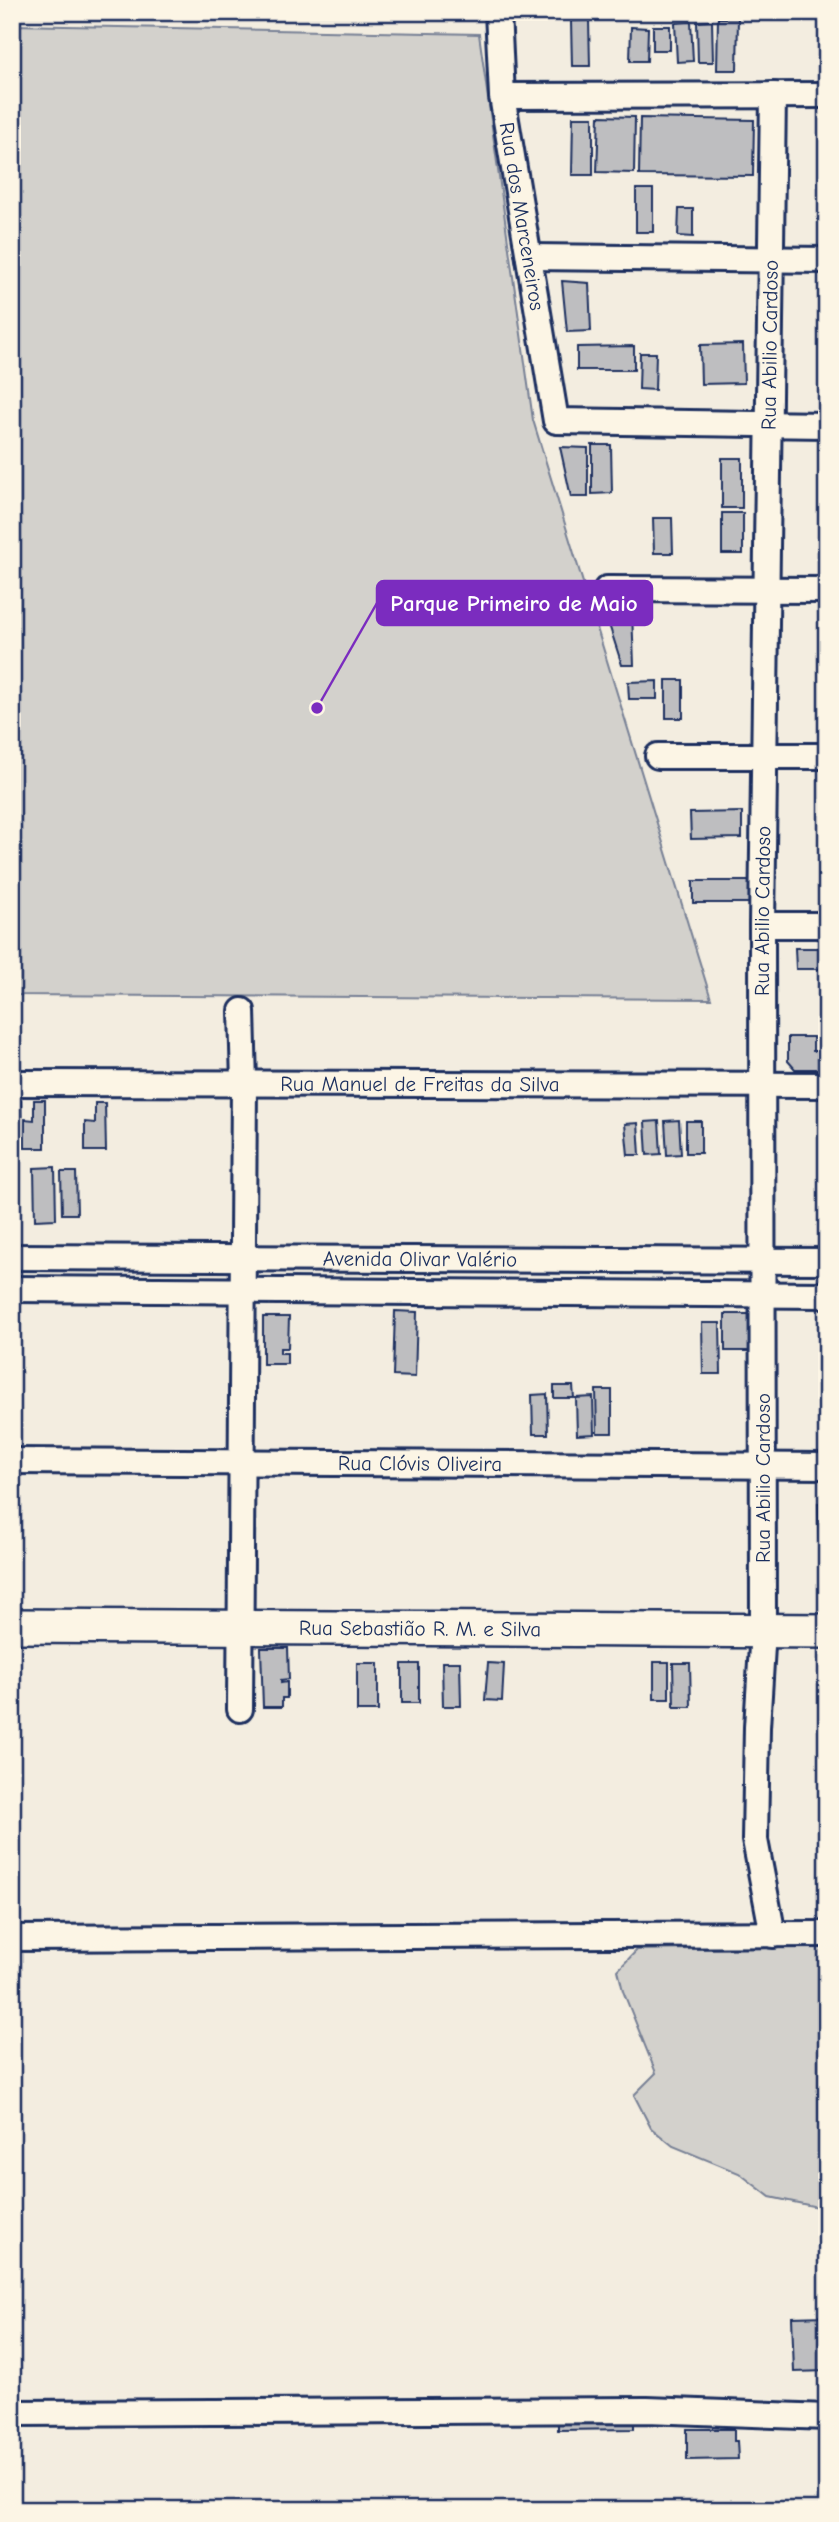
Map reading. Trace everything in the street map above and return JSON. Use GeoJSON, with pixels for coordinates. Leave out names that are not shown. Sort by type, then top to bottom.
{"type":"FeatureCollection","features":[{"type":"Feature","properties":{"kind":"street","name":"Rua dos Marceneiros"},"geometry":{"type":"LineString","coordinates":[[498,12],[502,96],[556,421],[769,425]]}},
{"type":"Feature","properties":{"kind":"street","name":"Rua Abilio Cardoso"},"geometry":{"type":"LineString","coordinates":[[773,1935],[755,1840],[757,1727],[764,1630],[762,925],[774,95]]}},
{"type":"Feature","properties":{"kind":"street"},"geometry":{"type":"LineString","coordinates":[[502,96],[827,95]]}},
{"type":"Feature","properties":{"kind":"street"},"geometry":{"type":"LineString","coordinates":[[529,257],[827,260]]}},
{"type":"Feature","properties":{"kind":"street"},"geometry":{"type":"LineString","coordinates":[[769,425],[827,425]]}},
{"type":"Feature","properties":{"kind":"street"},"geometry":{"type":"LineString","coordinates":[[607,589],[827,590]]}},
{"type":"Feature","properties":{"kind":"street"},"geometry":{"type":"LineString","coordinates":[[657,756],[827,756]]}},
{"type":"Feature","properties":{"kind":"street"},"geometry":{"type":"LineString","coordinates":[[762,925],[827,925]]}},
{"type":"Feature","properties":{"kind":"street"},"geometry":{"type":"LineString","coordinates":[[240,1709],[244,1083],[242,1011]]}},
{"type":"Feature","properties":{"kind":"street","name":"Rua Manuel de Freitas da Silva"},"geometry":{"type":"LineString","coordinates":[[12,1083],[827,1085]]}},
{"type":"Feature","properties":{"kind":"street","name":"Avenida Olivar Valério"},"geometry":{"type":"LineString","coordinates":[[12,1257],[827,1261]]}},
{"type":"Feature","properties":{"kind":"street"},"geometry":{"type":"LineString","coordinates":[[12,1289],[827,1295]]}},
{"type":"Feature","properties":{"kind":"street","name":"Rua Clóvis Oliveira"},"geometry":{"type":"LineString","coordinates":[[12,1461],[827,1466]]}},
{"type":"Feature","properties":{"kind":"street","name":"Rua Sebastião R. M. e Silva"},"geometry":{"type":"LineString","coordinates":[[12,1626],[827,1630]]}},
{"type":"Feature","properties":{"kind":"street"},"geometry":{"type":"LineString","coordinates":[[12,1938],[827,1934]]}},
{"type":"Feature","properties":{"kind":"street"},"geometry":{"type":"LineString","coordinates":[[12,2413],[647,2410],[827,2417]]}},
{"type":"Feature","properties":{"kind":"shaded area"},"geometry":{"type":"Polygon","coordinates":[[[12,25],[479,34],[533,420],[711,999],[12,995],[12,25]]]}},
{"type":"Feature","properties":{"kind":"shaded area"},"geometry":{"type":"Polygon","coordinates":[[[827,1947],[827,2209],[770,2197],[739,2173],[673,2146],[651,2128],[634,2095],[656,2073],[623,1991],[618,1970],[637,1950],[827,1947]]]}},
{"type":"Feature","properties":{"kind":"building"},"geometry":{"type":"Polygon","coordinates":[[[718,18],[738,18],[737,70],[717,70],[718,18]]]}},
{"type":"Feature","properties":{"kind":"building"},"geometry":{"type":"Polygon","coordinates":[[[589,20],[590,66],[572,66],[571,21],[589,20]]]}},
{"type":"Feature","properties":{"kind":"building"},"geometry":{"type":"Polygon","coordinates":[[[712,21],[713,62],[698,62],[697,22],[712,21]]]}},
{"type":"Feature","properties":{"kind":"building"},"geometry":{"type":"Polygon","coordinates":[[[691,22],[693,61],[677,62],[675,23],[691,22]]]}},
{"type":"Feature","properties":{"kind":"building"},"geometry":{"type":"Polygon","coordinates":[[[653,26],[670,26],[670,50],[653,50],[653,26]]]}},
{"type":"Feature","properties":{"kind":"building"},"geometry":{"type":"Polygon","coordinates":[[[631,27],[648,28],[647,61],[630,61],[631,27]]]}},
{"type":"Feature","properties":{"kind":"building"},"geometry":{"type":"Polygon","coordinates":[[[599,116],[635,117],[634,173],[597,172],[599,116]]]}},
{"type":"Feature","properties":{"kind":"building"},"geometry":{"type":"Polygon","coordinates":[[[573,117],[593,117],[593,175],[572,175],[573,117]]]}},
{"type":"Feature","properties":{"kind":"building"},"geometry":{"type":"Polygon","coordinates":[[[640,118],[754,120],[753,176],[639,175],[640,118]]]}},
{"type":"Feature","properties":{"kind":"building"},"geometry":{"type":"Polygon","coordinates":[[[636,189],[653,189],[653,232],[636,232],[636,189]]]}},
{"type":"Feature","properties":{"kind":"building"},"geometry":{"type":"Polygon","coordinates":[[[679,209],[693,209],[693,237],[678,236],[679,209]]]}},
{"type":"Feature","properties":{"kind":"building"},"geometry":{"type":"Polygon","coordinates":[[[562,281],[589,283],[591,331],[567,332],[562,281]]]}},
{"type":"Feature","properties":{"kind":"building"},"geometry":{"type":"Polygon","coordinates":[[[743,344],[744,383],[701,384],[700,345],[743,344]]]}},
{"type":"Feature","properties":{"kind":"building"},"geometry":{"type":"Polygon","coordinates":[[[634,346],[634,370],[577,370],[577,347],[634,346]]]}},
{"type":"Feature","properties":{"kind":"building"},"geometry":{"type":"Polygon","coordinates":[[[640,353],[656,353],[655,390],[639,389],[640,353]]]}},
{"type":"Feature","properties":{"kind":"building"},"geometry":{"type":"Polygon","coordinates":[[[592,445],[611,445],[612,493],[592,494],[592,445]]]}},
{"type":"Feature","properties":{"kind":"building"},"geometry":{"type":"Polygon","coordinates":[[[560,447],[588,448],[588,497],[571,497],[560,447]]]}},
{"type":"Feature","properties":{"kind":"building"},"geometry":{"type":"Polygon","coordinates":[[[722,458],[742,458],[742,508],[722,508],[722,458]]]}},
{"type":"Feature","properties":{"kind":"building"},"geometry":{"type":"Polygon","coordinates":[[[722,513],[743,513],[743,554],[722,554],[722,513]]]}},
{"type":"Feature","properties":{"kind":"building"},"geometry":{"type":"Polygon","coordinates":[[[653,518],[672,518],[673,553],[654,553],[653,518]]]}},
{"type":"Feature","properties":{"kind":"building"},"geometry":{"type":"Polygon","coordinates":[[[605,612],[632,612],[634,665],[622,665],[605,612]]]}},
{"type":"Feature","properties":{"kind":"building"},"geometry":{"type":"Polygon","coordinates":[[[666,680],[683,680],[683,718],[666,718],[666,680]]]}},
{"type":"Feature","properties":{"kind":"building"},"geometry":{"type":"Polygon","coordinates":[[[657,681],[657,699],[629,699],[628,682],[657,681]]]}},
{"type":"Feature","properties":{"kind":"building"},"geometry":{"type":"Polygon","coordinates":[[[742,812],[742,838],[691,839],[690,813],[742,812]]]}},
{"type":"Feature","properties":{"kind":"building"},"geometry":{"type":"Polygon","coordinates":[[[693,881],[749,881],[749,903],[693,903],[693,881]]]}},
{"type":"Feature","properties":{"kind":"building"},"geometry":{"type":"Polygon","coordinates":[[[795,948],[827,948],[827,969],[796,969],[795,948]]]}},
{"type":"Feature","properties":{"kind":"building"},"geometry":{"type":"Polygon","coordinates":[[[788,1037],[813,1037],[813,1051],[821,1051],[821,1069],[795,1069],[788,1061],[788,1037]]]}},
{"type":"Feature","properties":{"kind":"building"},"geometry":{"type":"Polygon","coordinates":[[[34,1100],[45,1100],[45,1148],[25,1148],[25,1119],[34,1120],[34,1100]]]}},
{"type":"Feature","properties":{"kind":"building"},"geometry":{"type":"Polygon","coordinates":[[[12,1101],[21,1101],[22,1149],[12,1149],[12,1101]]]}},
{"type":"Feature","properties":{"kind":"building"},"geometry":{"type":"Polygon","coordinates":[[[95,1103],[105,1103],[106,1151],[85,1151],[85,1122],[95,1123],[95,1103]]]}},
{"type":"Feature","properties":{"kind":"building"},"geometry":{"type":"Polygon","coordinates":[[[679,1120],[681,1154],[667,1155],[665,1121],[679,1120]]]}},
{"type":"Feature","properties":{"kind":"building"},"geometry":{"type":"Polygon","coordinates":[[[659,1121],[661,1154],[647,1155],[645,1122],[659,1121]]]}},
{"type":"Feature","properties":{"kind":"building"},"geometry":{"type":"Polygon","coordinates":[[[686,1121],[701,1121],[701,1153],[686,1153],[686,1121]]]}},
{"type":"Feature","properties":{"kind":"building"},"geometry":{"type":"Polygon","coordinates":[[[638,1123],[640,1155],[628,1155],[625,1124],[638,1123]]]}},
{"type":"Feature","properties":{"kind":"building"},"geometry":{"type":"Polygon","coordinates":[[[55,1167],[56,1219],[35,1220],[34,1168],[55,1167]]]}},
{"type":"Feature","properties":{"kind":"building"},"geometry":{"type":"Polygon","coordinates":[[[61,1172],[76,1172],[77,1214],[62,1214],[61,1172]]]}},
{"type":"Feature","properties":{"kind":"building"},"geometry":{"type":"Polygon","coordinates":[[[395,1311],[417,1312],[415,1377],[393,1376],[395,1311]]]}},
{"type":"Feature","properties":{"kind":"building"},"geometry":{"type":"Polygon","coordinates":[[[725,1314],[752,1314],[752,1351],[725,1351],[725,1314]]]}},
{"type":"Feature","properties":{"kind":"building"},"geometry":{"type":"Polygon","coordinates":[[[263,1317],[289,1317],[288,1348],[280,1348],[280,1353],[287,1353],[287,1364],[263,1364],[263,1317]]]}},
{"type":"Feature","properties":{"kind":"building"},"geometry":{"type":"Polygon","coordinates":[[[702,1323],[720,1323],[721,1374],[703,1374],[702,1323]]]}},
{"type":"Feature","properties":{"kind":"building"},"geometry":{"type":"Polygon","coordinates":[[[554,1386],[573,1386],[574,1398],[554,1398],[554,1386]]]}},
{"type":"Feature","properties":{"kind":"building"},"geometry":{"type":"Polygon","coordinates":[[[596,1390],[612,1390],[612,1433],[597,1433],[596,1390]]]}},
{"type":"Feature","properties":{"kind":"building"},"geometry":{"type":"Polygon","coordinates":[[[547,1394],[548,1434],[533,1434],[532,1395],[547,1394]]]}},
{"type":"Feature","properties":{"kind":"building"},"geometry":{"type":"Polygon","coordinates":[[[593,1397],[594,1434],[577,1435],[576,1398],[593,1397]]]}},
{"type":"Feature","properties":{"kind":"building"},"geometry":{"type":"Polygon","coordinates":[[[818,1503],[827,1503],[827,1538],[819,1538],[818,1503]]]}},
{"type":"Feature","properties":{"kind":"building"},"geometry":{"type":"Polygon","coordinates":[[[261,1648],[288,1648],[289,1679],[281,1680],[281,1683],[287,1682],[287,1698],[282,1698],[282,1707],[263,1707],[261,1648]]]}},
{"type":"Feature","properties":{"kind":"building"},"geometry":{"type":"Polygon","coordinates":[[[442,1662],[460,1662],[461,1706],[443,1706],[442,1662]]]}},
{"type":"Feature","properties":{"kind":"building"},"geometry":{"type":"Polygon","coordinates":[[[654,1662],[669,1662],[669,1699],[654,1699],[654,1662]]]}},
{"type":"Feature","properties":{"kind":"building"},"geometry":{"type":"Polygon","coordinates":[[[357,1663],[378,1663],[378,1711],[357,1711],[357,1663]]]}},
{"type":"Feature","properties":{"kind":"building"},"geometry":{"type":"Polygon","coordinates":[[[488,1663],[504,1664],[502,1701],[485,1700],[488,1663]]]}},
{"type":"Feature","properties":{"kind":"building"},"geometry":{"type":"Polygon","coordinates":[[[673,1663],[690,1663],[691,1707],[674,1707],[673,1663]]]}},
{"type":"Feature","properties":{"kind":"building"},"geometry":{"type":"Polygon","coordinates":[[[402,1664],[419,1664],[419,1703],[402,1703],[402,1664]]]}},
{"type":"Feature","properties":{"kind":"building"},"geometry":{"type":"Polygon","coordinates":[[[827,2316],[827,2371],[794,2372],[792,2317],[827,2316]]]}},
{"type":"Feature","properties":{"kind":"building"},"geometry":{"type":"Polygon","coordinates":[[[634,2415],[634,2429],[558,2430],[558,2416],[634,2415]]]}},
{"type":"Feature","properties":{"kind":"building"},"geometry":{"type":"Polygon","coordinates":[[[687,2429],[734,2429],[738,2459],[687,2460],[687,2429]]]}},
{"type":"Feature","properties":{"kind":"place","name":"Parque Primeiro de Maio"},"geometry":{"type":"Point","coordinates":[317,708]}}]}
